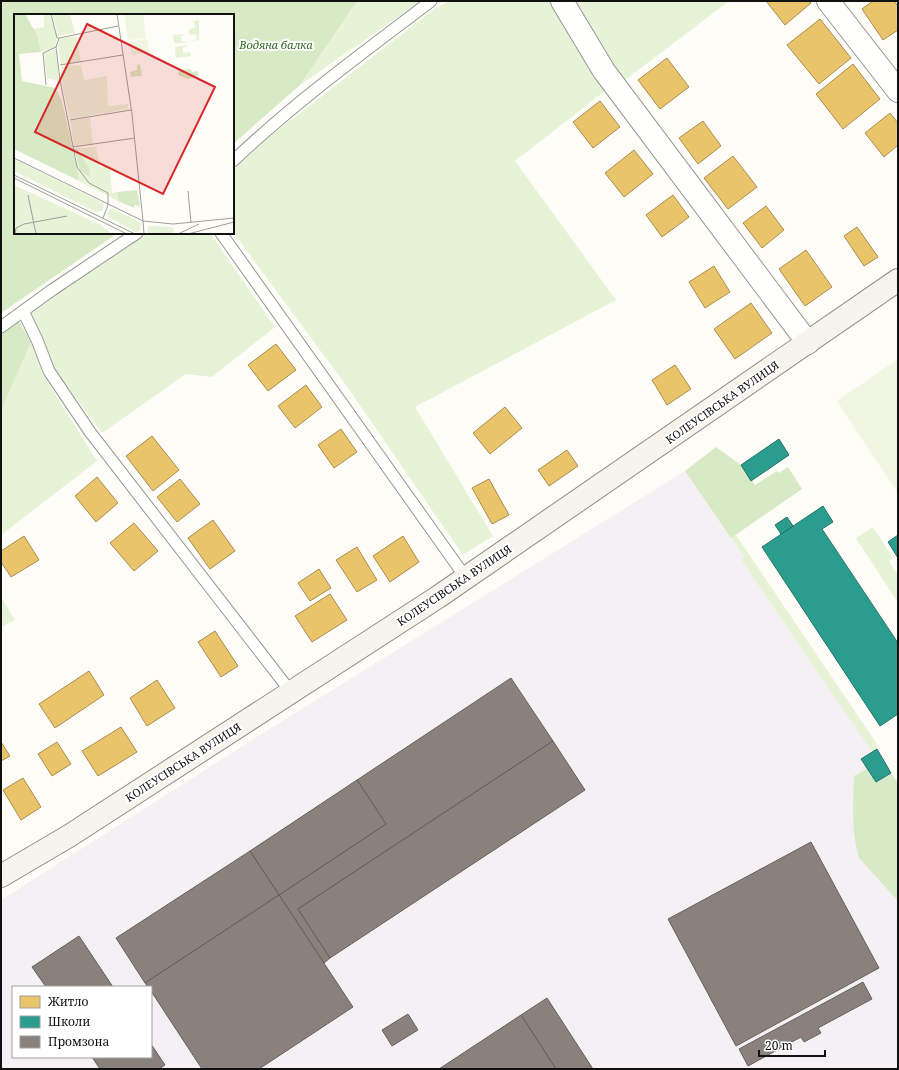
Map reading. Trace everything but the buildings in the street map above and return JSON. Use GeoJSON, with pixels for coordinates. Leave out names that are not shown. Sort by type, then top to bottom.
{"type":"FeatureCollection","features":[{"type":"Feature","properties":{"kind":"street"},"geometry":{"type":"LineString","coordinates":[[562,1],[604,71],[808,343]]}},
{"type":"Feature","properties":{"kind":"street"},"geometry":{"type":"LineString","coordinates":[[828,1],[898,91]]}},
{"type":"Feature","properties":{"kind":"street","name":"КОЛЕУСІВСЬКА ВУЛИЦЯ"},"geometry":{"type":"LineString","coordinates":[[1,876],[69,836],[466,578],[898,280]]}},
{"type":"Feature","properties":{"kind":"lane"},"geometry":{"type":"LineString","coordinates":[[234,159],[335,74],[431,1]]}},
{"type":"Feature","properties":{"kind":"lane"},"geometry":{"type":"LineString","coordinates":[[1,327],[136,234]]}},
{"type":"Feature","properties":{"kind":"lane"},"geometry":{"type":"LineString","coordinates":[[222,234],[466,578]]}},
{"type":"Feature","properties":{"kind":"lane"},"geometry":{"type":"LineString","coordinates":[[23,311],[37,340],[49,371],[90,432],[291,692]]}},
{"type":"Feature","properties":{"kind":"shaded area"},"geometry":{"type":"Polygon","coordinates":[[[685,471],[744,557],[741,560],[872,752],[862,759],[876,782],[891,773],[898,783],[898,1069],[1,1069],[1,900],[263,733],[685,471]]]}},
{"type":"Feature","properties":{"kind":"green space","name":"Водяна балка"},"geometry":{"type":"Polygon","coordinates":[[[1,1],[357,1],[300,85],[234,143],[234,14],[14,14],[14,234],[117,234],[1,313],[1,1]]]}},
{"type":"Feature","properties":{"kind":"green space"},"geometry":{"type":"Polygon","coordinates":[[[357,1],[421,1],[300,85],[357,1]]]}},
{"type":"Feature","properties":{"kind":"green space"},"geometry":{"type":"Polygon","coordinates":[[[450,1],[551,1],[605,91],[515,161],[616,300],[415,407],[493,536],[463,555],[348,388],[234,233],[234,169],[260,144],[437,7],[450,1]]]}},
{"type":"Feature","properties":{"kind":"green space"},"geometry":{"type":"Polygon","coordinates":[[[572,1],[729,1],[625,80],[614,68],[572,1]]]}},
{"type":"Feature","properties":{"kind":"green space"},"geometry":{"type":"Polygon","coordinates":[[[146,234],[211,234],[275,327],[212,377],[186,374],[102,433],[52,366],[31,311],[146,234]]]}},
{"type":"Feature","properties":{"kind":"green space"},"geometry":{"type":"Polygon","coordinates":[[[18,320],[31,342],[1,411],[1,334],[18,320]]]}},
{"type":"Feature","properties":{"kind":"green space"},"geometry":{"type":"Polygon","coordinates":[[[31,342],[43,375],[97,461],[1,535],[1,411],[31,342]]]}},
{"type":"Feature","properties":{"kind":"green space"},"geometry":{"type":"Polygon","coordinates":[[[898,359],[898,493],[837,401],[898,359]]]}},
{"type":"Feature","properties":{"kind":"green space"},"geometry":{"type":"Polygon","coordinates":[[[716,447],[741,465],[755,485],[777,471],[779,473],[788,467],[802,489],[731,538],[685,471],[716,447]]]}},
{"type":"Feature","properties":{"kind":"green space"},"geometry":{"type":"Polygon","coordinates":[[[873,527],[893,558],[889,561],[898,575],[898,598],[896,600],[856,538],[873,527]]]}},
{"type":"Feature","properties":{"kind":"green space"},"geometry":{"type":"Polygon","coordinates":[[[736,535],[879,747],[872,752],[741,560],[744,557],[731,538],[736,535]]]}},
{"type":"Feature","properties":{"kind":"green space"},"geometry":{"type":"Polygon","coordinates":[[[1,597],[15,620],[1,627],[1,597]]]}},
{"type":"Feature","properties":{"kind":"green space"},"geometry":{"type":"Polygon","coordinates":[[[867,769],[876,782],[891,773],[898,783],[898,901],[859,858],[856,848],[853,817],[854,776],[867,769]]]}}]}
